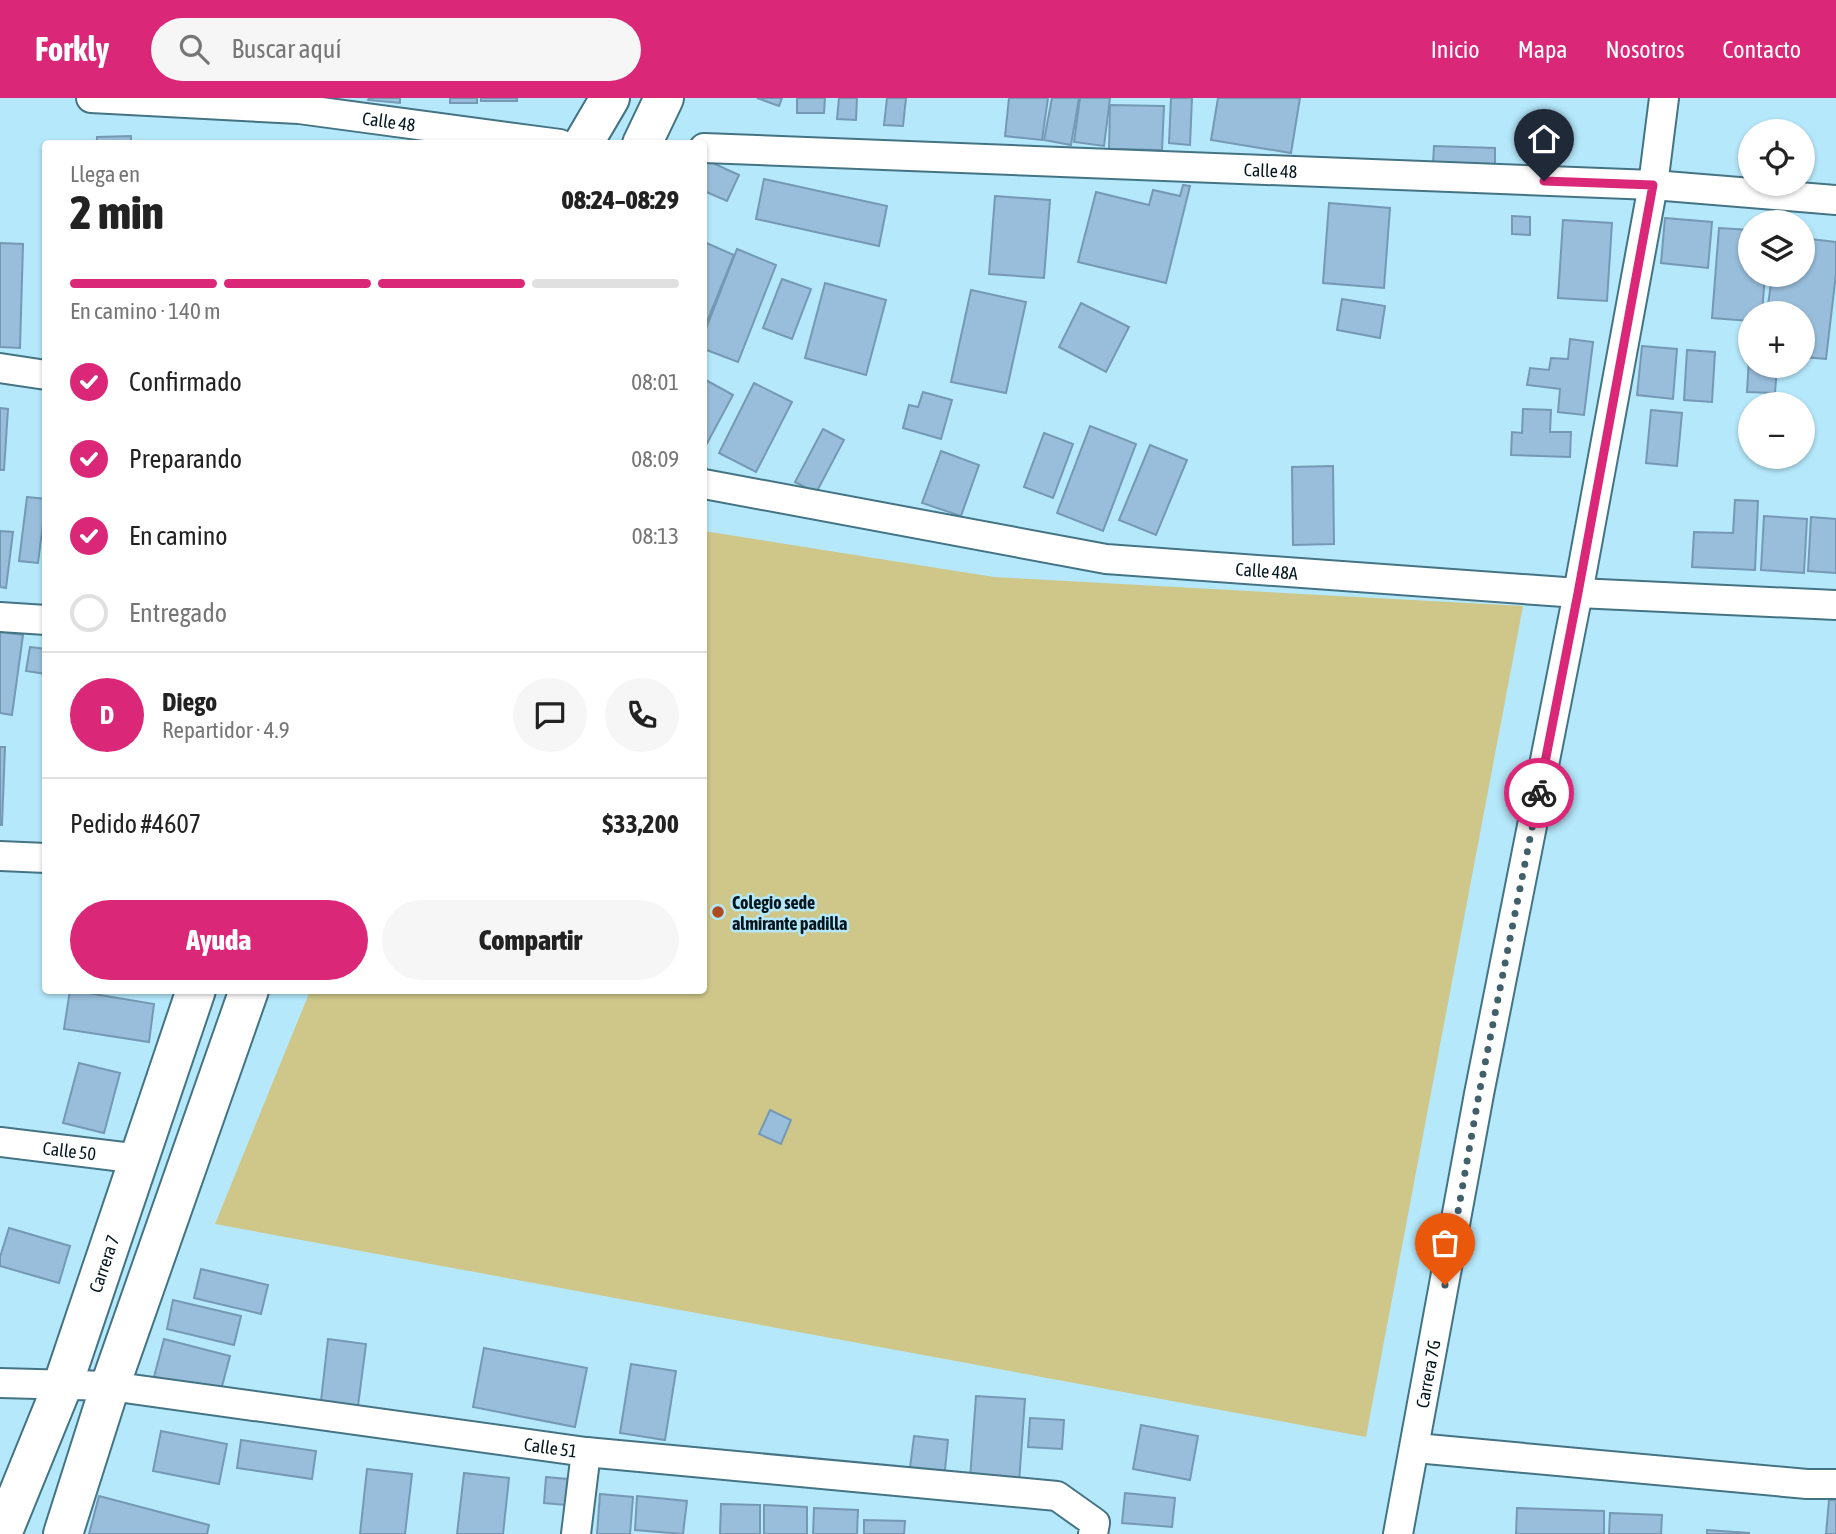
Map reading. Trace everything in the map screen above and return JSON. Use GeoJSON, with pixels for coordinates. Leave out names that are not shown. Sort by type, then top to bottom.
{"type":"FeatureCollection","features":[{"type":"Feature","properties":{"kind":"street","name":"Calle 48"},"geometry":{"type":"LineString","coordinates":[[91,98],[299,103],[535,140]]}},
{"type":"Feature","properties":{"kind":"street"},"geometry":{"type":"LineString","coordinates":[[585,140],[610,98]]}},
{"type":"Feature","properties":{"kind":"street"},"geometry":{"type":"LineString","coordinates":[[644,140],[664,98]]}},
{"type":"Feature","properties":{"kind":"street","name":"Carrera 7G"},"geometry":{"type":"LineString","coordinates":[[1398,1534],[1416,1448],[1479,1094],[1578,593],[1653,185],[1664,98]]}},
{"type":"Feature","properties":{"kind":"street","name":"Calle 48"},"geometry":{"type":"LineString","coordinates":[[707,148],[1653,185],[1836,200]]}},
{"type":"Feature","properties":{"kind":"street"},"geometry":{"type":"LineString","coordinates":[[0,368],[42,374]]}},
{"type":"Feature","properties":{"kind":"street","name":"Calle 48A"},"geometry":{"type":"LineString","coordinates":[[707,485],[1105,559],[1578,593],[1836,605]]}},
{"type":"Feature","properties":{"kind":"street"},"geometry":{"type":"LineString","coordinates":[[0,617],[42,620]]}},
{"type":"Feature","properties":{"kind":"street"},"geometry":{"type":"LineString","coordinates":[[0,856],[42,858]]}},
{"type":"Feature","properties":{"kind":"street","name":"Carrera 7"},"geometry":{"type":"LineString","coordinates":[[2,1534],[63,1384],[195,994]]}},
{"type":"Feature","properties":{"kind":"street"},"geometry":{"type":"LineString","coordinates":[[63,1534],[110,1385],[248,994]]}},
{"type":"Feature","properties":{"kind":"street","name":"Calle 50"},"geometry":{"type":"LineString","coordinates":[[0,1142],[140,1158]]}},
{"type":"Feature","properties":{"kind":"street","name":"Calle 51"},"geometry":{"type":"LineString","coordinates":[[0,1383],[110,1385],[586,1452],[1057,1496],[1094,1528]]}},
{"type":"Feature","properties":{"kind":"street"},"geometry":{"type":"LineString","coordinates":[[1416,1448],[1807,1484],[1836,1484]]}},
{"type":"Feature","properties":{"kind":"street"},"geometry":{"type":"LineString","coordinates":[[576,1534],[586,1452]]}},
{"type":"Feature","properties":{"kind":"shaded area"},"geometry":{"type":"Polygon","coordinates":[[[707,531],[994,577],[1523,606],[1366,1437],[215,1224],[309,994],[707,994],[707,531]]]}},
{"type":"Feature","properties":{"kind":"building"},"geometry":{"type":"Polygon","coordinates":[[[400,98],[400,103],[368,100],[400,98]]]}},
{"type":"Feature","properties":{"kind":"building"},"geometry":{"type":"Polygon","coordinates":[[[450,98],[477,98],[477,103],[450,103],[450,98]]]}},
{"type":"Feature","properties":{"kind":"building"},"geometry":{"type":"Polygon","coordinates":[[[481,98],[517,98],[517,101],[481,101],[481,98]]]}},
{"type":"Feature","properties":{"kind":"building"},"geometry":{"type":"Polygon","coordinates":[[[757,98],[782,98],[779,106],[757,98]]]}},
{"type":"Feature","properties":{"kind":"building"},"geometry":{"type":"Polygon","coordinates":[[[797,98],[825,98],[824,113],[797,113],[797,98]]]}},
{"type":"Feature","properties":{"kind":"building"},"geometry":{"type":"Polygon","coordinates":[[[839,98],[857,98],[856,120],[837,119],[839,98]]]}},
{"type":"Feature","properties":{"kind":"building"},"geometry":{"type":"Polygon","coordinates":[[[887,98],[906,98],[903,126],[884,125],[887,98]]]}},
{"type":"Feature","properties":{"kind":"building"},"geometry":{"type":"Polygon","coordinates":[[[1009,98],[1048,98],[1042,140],[1005,136],[1009,98]]]}},
{"type":"Feature","properties":{"kind":"building"},"geometry":{"type":"Polygon","coordinates":[[[1052,98],[1079,98],[1071,145],[1044,140],[1052,98]]]}},
{"type":"Feature","properties":{"kind":"building"},"geometry":{"type":"Polygon","coordinates":[[[1080,98],[1110,98],[1104,146],[1074,142],[1080,98]]]}},
{"type":"Feature","properties":{"kind":"building"},"geometry":{"type":"Polygon","coordinates":[[[1171,98],[1192,98],[1190,145],[1169,143],[1171,98]]]}},
{"type":"Feature","properties":{"kind":"building"},"geometry":{"type":"Polygon","coordinates":[[[1218,98],[1300,98],[1291,153],[1211,140],[1218,98]]]}},
{"type":"Feature","properties":{"kind":"building"},"geometry":{"type":"Polygon","coordinates":[[[1110,105],[1164,106],[1162,150],[1109,149],[1110,105]]]}},
{"type":"Feature","properties":{"kind":"building"},"geometry":{"type":"Polygon","coordinates":[[[131,136],[131,140],[97,140],[97,137],[131,136]]]}},
{"type":"Feature","properties":{"kind":"building"},"geometry":{"type":"Polygon","coordinates":[[[1434,146],[1495,148],[1495,164],[1433,163],[1434,146]]]}},
{"type":"Feature","properties":{"kind":"building"},"geometry":{"type":"Polygon","coordinates":[[[707,160],[739,175],[727,201],[707,192],[707,160]]]}},
{"type":"Feature","properties":{"kind":"building"},"geometry":{"type":"Polygon","coordinates":[[[764,179],[887,206],[879,246],[756,219],[764,179]]]}},
{"type":"Feature","properties":{"kind":"building"},"geometry":{"type":"Polygon","coordinates":[[[1183,185],[1190,186],[1166,283],[1078,262],[1096,192],[1149,205],[1153,190],[1180,196],[1183,185]]]}},
{"type":"Feature","properties":{"kind":"building"},"geometry":{"type":"Polygon","coordinates":[[[995,196],[1050,200],[1044,278],[989,274],[995,196]]]}},
{"type":"Feature","properties":{"kind":"building"},"geometry":{"type":"Polygon","coordinates":[[[1329,203],[1390,208],[1384,288],[1323,283],[1329,203]]]}},
{"type":"Feature","properties":{"kind":"building"},"geometry":{"type":"Polygon","coordinates":[[[1512,216],[1530,217],[1530,235],[1512,234],[1512,216]]]}},
{"type":"Feature","properties":{"kind":"building"},"geometry":{"type":"Polygon","coordinates":[[[1665,218],[1712,222],[1708,268],[1661,263],[1665,218]]]}},
{"type":"Feature","properties":{"kind":"building"},"geometry":{"type":"Polygon","coordinates":[[[1563,220],[1612,223],[1607,301],[1558,298],[1563,220]]]}},
{"type":"Feature","properties":{"kind":"building"},"geometry":{"type":"Polygon","coordinates":[[[1719,228],[1738,229],[1738,287],[1764,287],[1763,301],[1738,301],[1738,320],[1712,318],[1719,228]]]}},
{"type":"Feature","properties":{"kind":"building"},"geometry":{"type":"Polygon","coordinates":[[[1815,240],[1836,242],[1836,274],[1826,359],[1815,358],[1815,301],[1769,301],[1770,287],[1815,287],[1815,240]]]}},
{"type":"Feature","properties":{"kind":"building"},"geometry":{"type":"Polygon","coordinates":[[[0,243],[23,244],[20,348],[0,347],[0,243]]]}},
{"type":"Feature","properties":{"kind":"building"},"geometry":{"type":"Polygon","coordinates":[[[707,243],[734,255],[707,322],[707,243]]]}},
{"type":"Feature","properties":{"kind":"building"},"geometry":{"type":"Polygon","coordinates":[[[737,249],[776,265],[738,362],[707,350],[707,326],[737,249]]]}},
{"type":"Feature","properties":{"kind":"building"},"geometry":{"type":"Polygon","coordinates":[[[782,279],[811,289],[792,339],[763,328],[782,279]]]}},
{"type":"Feature","properties":{"kind":"building"},"geometry":{"type":"Polygon","coordinates":[[[825,283],[886,300],[866,375],[805,358],[825,283]]]}},
{"type":"Feature","properties":{"kind":"building"},"geometry":{"type":"Polygon","coordinates":[[[971,290],[1026,302],[1006,393],[951,382],[971,290]]]}},
{"type":"Feature","properties":{"kind":"building"},"geometry":{"type":"Polygon","coordinates":[[[1342,299],[1385,306],[1380,338],[1337,330],[1342,299]]]}},
{"type":"Feature","properties":{"kind":"building"},"geometry":{"type":"Polygon","coordinates":[[[1081,303],[1129,327],[1106,372],[1059,347],[1081,303]]]}},
{"type":"Feature","properties":{"kind":"building"},"geometry":{"type":"Polygon","coordinates":[[[1570,339],[1593,342],[1584,415],[1558,412],[1560,389],[1527,385],[1530,368],[1549,370],[1551,358],[1568,359],[1570,339]]]}},
{"type":"Feature","properties":{"kind":"building"},"geometry":{"type":"Polygon","coordinates":[[[1642,346],[1677,349],[1673,399],[1637,395],[1642,346]]]}},
{"type":"Feature","properties":{"kind":"building"},"geometry":{"type":"Polygon","coordinates":[[[1687,350],[1715,352],[1712,402],[1684,400],[1687,350]]]}},
{"type":"Feature","properties":{"kind":"building"},"geometry":{"type":"Polygon","coordinates":[[[1748,378],[1776,378],[1775,392],[1747,392],[1748,378]]]}},
{"type":"Feature","properties":{"kind":"building"},"geometry":{"type":"Polygon","coordinates":[[[707,381],[733,395],[707,443],[707,381]]]}},
{"type":"Feature","properties":{"kind":"building"},"geometry":{"type":"Polygon","coordinates":[[[754,383],[792,402],[756,472],[719,453],[754,383]]]}},
{"type":"Feature","properties":{"kind":"building"},"geometry":{"type":"Polygon","coordinates":[[[923,392],[952,400],[941,439],[903,428],[909,405],[918,407],[923,392]]]}},
{"type":"Feature","properties":{"kind":"building"},"geometry":{"type":"Polygon","coordinates":[[[0,408],[8,409],[4,470],[0,470],[0,408]]]}},
{"type":"Feature","properties":{"kind":"building"},"geometry":{"type":"Polygon","coordinates":[[[1523,409],[1551,410],[1550,432],[1571,432],[1570,457],[1511,455],[1512,432],[1522,433],[1523,409]]]}},
{"type":"Feature","properties":{"kind":"building"},"geometry":{"type":"Polygon","coordinates":[[[1651,410],[1682,413],[1677,466],[1646,463],[1651,410]]]}},
{"type":"Feature","properties":{"kind":"building"},"geometry":{"type":"Polygon","coordinates":[[[1090,426],[1136,444],[1103,531],[1057,513],[1090,426]]]}},
{"type":"Feature","properties":{"kind":"building"},"geometry":{"type":"Polygon","coordinates":[[[823,429],[844,440],[816,493],[795,482],[823,429]]]}},
{"type":"Feature","properties":{"kind":"building"},"geometry":{"type":"Polygon","coordinates":[[[1044,433],[1073,444],[1053,498],[1024,487],[1044,433]]]}},
{"type":"Feature","properties":{"kind":"building"},"geometry":{"type":"Polygon","coordinates":[[[1150,445],[1187,460],[1156,535],[1119,520],[1150,445]]]}},
{"type":"Feature","properties":{"kind":"building"},"geometry":{"type":"Polygon","coordinates":[[[941,451],[979,465],[961,516],[922,503],[941,451]]]}},
{"type":"Feature","properties":{"kind":"building"},"geometry":{"type":"Polygon","coordinates":[[[1333,466],[1334,544],[1293,545],[1292,467],[1333,466]]]}},
{"type":"Feature","properties":{"kind":"building"},"geometry":{"type":"Polygon","coordinates":[[[27,497],[42,499],[38,563],[19,561],[27,497]]]}},
{"type":"Feature","properties":{"kind":"building"},"geometry":{"type":"Polygon","coordinates":[[[1735,500],[1758,501],[1755,570],[1692,567],[1694,532],[1733,533],[1735,500]]]}},
{"type":"Feature","properties":{"kind":"building"},"geometry":{"type":"Polygon","coordinates":[[[1764,516],[1807,519],[1804,573],[1761,570],[1764,516]]]}},
{"type":"Feature","properties":{"kind":"building"},"geometry":{"type":"Polygon","coordinates":[[[1811,517],[1836,519],[1836,573],[1808,571],[1811,517]]]}},
{"type":"Feature","properties":{"kind":"building"},"geometry":{"type":"Polygon","coordinates":[[[0,531],[13,532],[6,588],[0,587],[0,531]]]}},
{"type":"Feature","properties":{"kind":"building"},"geometry":{"type":"Polygon","coordinates":[[[0,632],[23,635],[12,715],[0,713],[0,632]]]}},
{"type":"Feature","properties":{"kind":"building"},"geometry":{"type":"Polygon","coordinates":[[[30,647],[42,648],[42,673],[26,671],[30,647]]]}},
{"type":"Feature","properties":{"kind":"building"},"geometry":{"type":"Polygon","coordinates":[[[0,747],[5,747],[2,825],[0,825],[0,747]]]}},
{"type":"Feature","properties":{"kind":"building"},"geometry":{"type":"Polygon","coordinates":[[[69,994],[94,994],[154,1004],[149,1042],[64,1029],[69,994]]]}},
{"type":"Feature","properties":{"kind":"building"},"geometry":{"type":"Polygon","coordinates":[[[79,1063],[120,1073],[104,1133],[63,1123],[79,1063]]]}},
{"type":"Feature","properties":{"kind":"building"},"geometry":{"type":"Polygon","coordinates":[[[770,1110],[791,1120],[781,1144],[759,1134],[770,1110]]]}},
{"type":"Feature","properties":{"kind":"building"},"geometry":{"type":"Polygon","coordinates":[[[9,1228],[70,1246],[59,1283],[0,1266],[9,1228]]]}},
{"type":"Feature","properties":{"kind":"building"},"geometry":{"type":"Polygon","coordinates":[[[201,1269],[268,1285],[261,1314],[194,1298],[201,1269]]]}},
{"type":"Feature","properties":{"kind":"building"},"geometry":{"type":"Polygon","coordinates":[[[173,1300],[241,1316],[234,1345],[167,1329],[173,1300]]]}},
{"type":"Feature","properties":{"kind":"building"},"geometry":{"type":"Polygon","coordinates":[[[164,1339],[230,1356],[220,1394],[154,1377],[164,1339]]]}},
{"type":"Feature","properties":{"kind":"building"},"geometry":{"type":"Polygon","coordinates":[[[328,1339],[366,1344],[358,1406],[321,1401],[328,1339]]]}},
{"type":"Feature","properties":{"kind":"building"},"geometry":{"type":"Polygon","coordinates":[[[484,1348],[587,1368],[575,1427],[473,1407],[484,1348]]]}},
{"type":"Feature","properties":{"kind":"building"},"geometry":{"type":"Polygon","coordinates":[[[631,1364],[676,1371],[665,1440],[620,1433],[631,1364]]]}},
{"type":"Feature","properties":{"kind":"building"},"geometry":{"type":"Polygon","coordinates":[[[976,1396],[1025,1399],[1019,1483],[970,1479],[976,1396]]]}},
{"type":"Feature","properties":{"kind":"building"},"geometry":{"type":"Polygon","coordinates":[[[1030,1418],[1064,1420],[1062,1449],[1028,1447],[1030,1418]]]}},
{"type":"Feature","properties":{"kind":"building"},"geometry":{"type":"Polygon","coordinates":[[[1141,1425],[1198,1436],[1190,1480],[1133,1469],[1141,1425]]]}},
{"type":"Feature","properties":{"kind":"building"},"geometry":{"type":"Polygon","coordinates":[[[161,1431],[227,1444],[219,1484],[153,1471],[161,1431]]]}},
{"type":"Feature","properties":{"kind":"building"},"geometry":{"type":"Polygon","coordinates":[[[914,1436],[948,1440],[944,1480],[909,1476],[914,1436]]]}},
{"type":"Feature","properties":{"kind":"building"},"geometry":{"type":"Polygon","coordinates":[[[241,1440],[316,1451],[312,1479],[237,1468],[241,1440]]]}},
{"type":"Feature","properties":{"kind":"building"},"geometry":{"type":"Polygon","coordinates":[[[367,1469],[412,1474],[405,1534],[360,1534],[367,1469]]]}},
{"type":"Feature","properties":{"kind":"building"},"geometry":{"type":"Polygon","coordinates":[[[464,1473],[509,1478],[503,1534],[457,1534],[464,1473]]]}},
{"type":"Feature","properties":{"kind":"building"},"geometry":{"type":"Polygon","coordinates":[[[546,1477],[568,1479],[566,1505],[544,1503],[546,1477]]]}},
{"type":"Feature","properties":{"kind":"building"},"geometry":{"type":"Polygon","coordinates":[[[1125,1493],[1175,1498],[1172,1527],[1122,1523],[1125,1493]]]}},
{"type":"Feature","properties":{"kind":"building"},"geometry":{"type":"Polygon","coordinates":[[[600,1494],[633,1497],[630,1534],[597,1534],[600,1494]]]}},
{"type":"Feature","properties":{"kind":"building"},"geometry":{"type":"Polygon","coordinates":[[[99,1496],[209,1525],[207,1534],[89,1534],[99,1496]]]}},
{"type":"Feature","properties":{"kind":"building"},"geometry":{"type":"Polygon","coordinates":[[[637,1496],[687,1501],[683,1534],[635,1530],[637,1496]]]}},
{"type":"Feature","properties":{"kind":"building"},"geometry":{"type":"Polygon","coordinates":[[[1829,1500],[1836,1500],[1836,1534],[1826,1534],[1829,1500]]]}},
{"type":"Feature","properties":{"kind":"building"},"geometry":{"type":"Polygon","coordinates":[[[721,1504],[760,1505],[760,1534],[720,1534],[721,1504]]]}},
{"type":"Feature","properties":{"kind":"building"},"geometry":{"type":"Polygon","coordinates":[[[764,1505],[807,1507],[807,1534],[764,1534],[764,1505]]]}},
{"type":"Feature","properties":{"kind":"building"},"geometry":{"type":"Polygon","coordinates":[[[814,1508],[858,1510],[857,1534],[813,1534],[814,1508]]]}},
{"type":"Feature","properties":{"kind":"building"},"geometry":{"type":"Polygon","coordinates":[[[1517,1508],[1604,1511],[1604,1534],[1516,1534],[1517,1508]]]}},
{"type":"Feature","properties":{"kind":"building"},"geometry":{"type":"Polygon","coordinates":[[[1610,1513],[1662,1515],[1661,1534],[1609,1534],[1610,1513]]]}},
{"type":"Feature","properties":{"kind":"building"},"geometry":{"type":"Polygon","coordinates":[[[864,1520],[905,1521],[904,1534],[864,1534],[864,1520]]]}},
{"type":"Feature","properties":{"kind":"building"},"geometry":{"type":"Polygon","coordinates":[[[1707,1530],[1749,1533],[1749,1534],[1707,1534],[1707,1530]]]}},
{"type":"Feature","properties":{"kind":"way so far"},"geometry":{"type":"LineString","coordinates":[[1445,1285],[1479,1094],[1539,793]]}},
{"type":"Feature","properties":{"kind":"place","name":"Colegio sede almirante padilla"},"geometry":{"type":"Point","coordinates":[718,912]}},
{"type":"Feature","properties":{"kind":"route"},"geometry":{"type":"LineString","coordinates":[[1539,793],[1653,185],[1544,181]]}}]}
